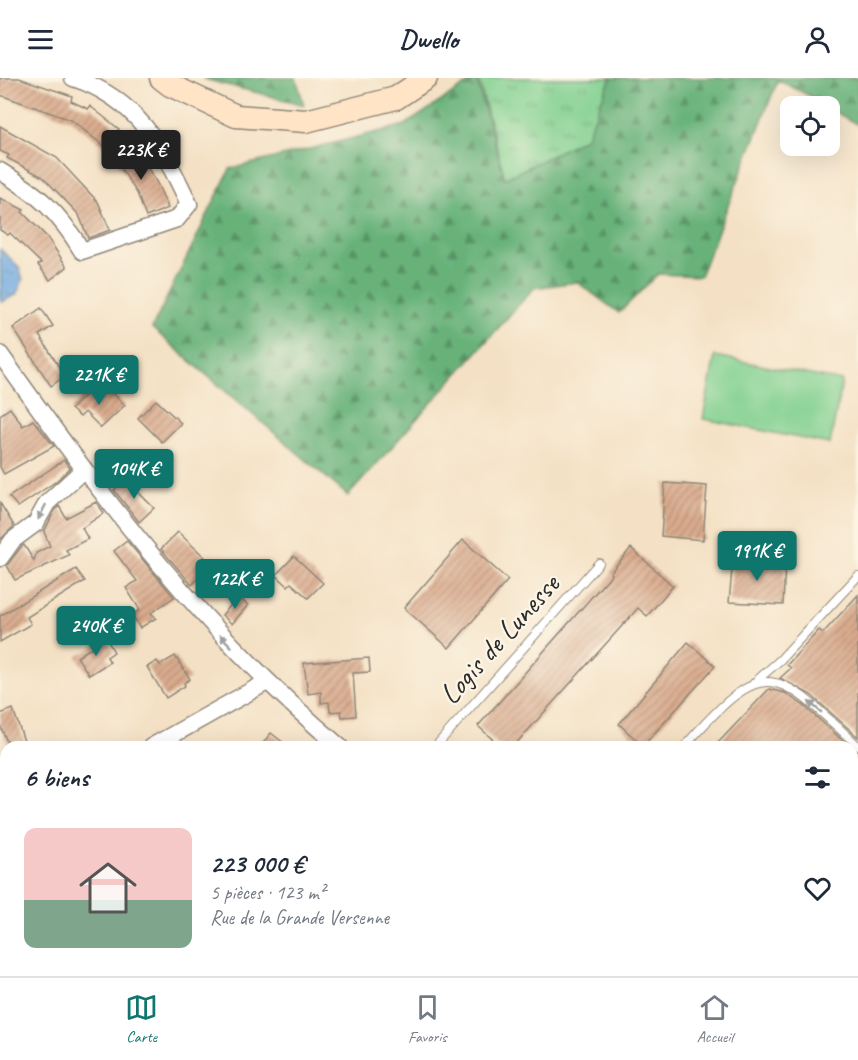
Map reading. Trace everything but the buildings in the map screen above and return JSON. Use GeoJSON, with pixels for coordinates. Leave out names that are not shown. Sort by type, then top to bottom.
{"type":"FeatureCollection","features":[{"type":"Feature","properties":{"kind":"main road"},"geometry":{"type":"LineString","coordinates":[[161,78],[170,85],[236,116],[306,121],[396,98],[426,78]]}},
{"type":"Feature","properties":{"kind":"street"},"geometry":{"type":"LineString","coordinates":[[0,171],[34,191],[68,227],[82,251],[177,219],[189,204],[161,147],[144,123],[93,84],[73,78]]}},
{"type":"Feature","properties":{"kind":"street"},"geometry":{"type":"LineString","coordinates":[[0,354],[82,471],[191,603],[267,682],[333,741]]}},
{"type":"Feature","properties":{"kind":"street"},"geometry":{"type":"LineString","coordinates":[[0,558],[13,540],[36,523],[47,502],[82,471]]}},
{"type":"Feature","properties":{"kind":"street"},"geometry":{"type":"LineString","coordinates":[[162,741],[267,682]]}},
{"type":"Feature","properties":{"kind":"lane","name":"Logis de Lunesse"},"geometry":{"type":"LineString","coordinates":[[440,741],[599,563]]}},
{"type":"Feature","properties":{"kind":"lane"},"geometry":{"type":"LineString","coordinates":[[690,741],[727,701],[754,683],[780,660],[858,576]]}},
{"type":"Feature","properties":{"kind":"lane"},"geometry":{"type":"LineString","coordinates":[[754,683],[770,680],[786,685],[815,706],[853,741]]}},
{"type":"Feature","properties":{"kind":"green space"},"geometry":{"type":"Polygon","coordinates":[[[203,78],[296,78],[304,105],[208,80],[203,78]]]}},
{"type":"Feature","properties":{"kind":"green space"},"geometry":{"type":"Polygon","coordinates":[[[476,78],[505,179],[586,138],[611,78],[858,78],[858,125],[840,115],[840,96],[810,96],[778,80],[700,276],[658,274],[619,313],[577,282],[534,288],[348,496],[152,328],[230,169],[405,125],[476,78]]]}},
{"type":"Feature","properties":{"kind":"green space"},"geometry":{"type":"Polygon","coordinates":[[[478,78],[611,78],[586,138],[505,179],[478,78]]]}},
{"type":"Feature","properties":{"kind":"green space"},"geometry":{"type":"Polygon","coordinates":[[[715,356],[842,381],[830,444],[703,419],[715,356]]]}},
{"type":"Feature","properties":{"kind":"water"},"geometry":{"type":"Polygon","coordinates":[[[0,249],[19,267],[23,280],[16,295],[1,302],[0,249]]]}}]}
